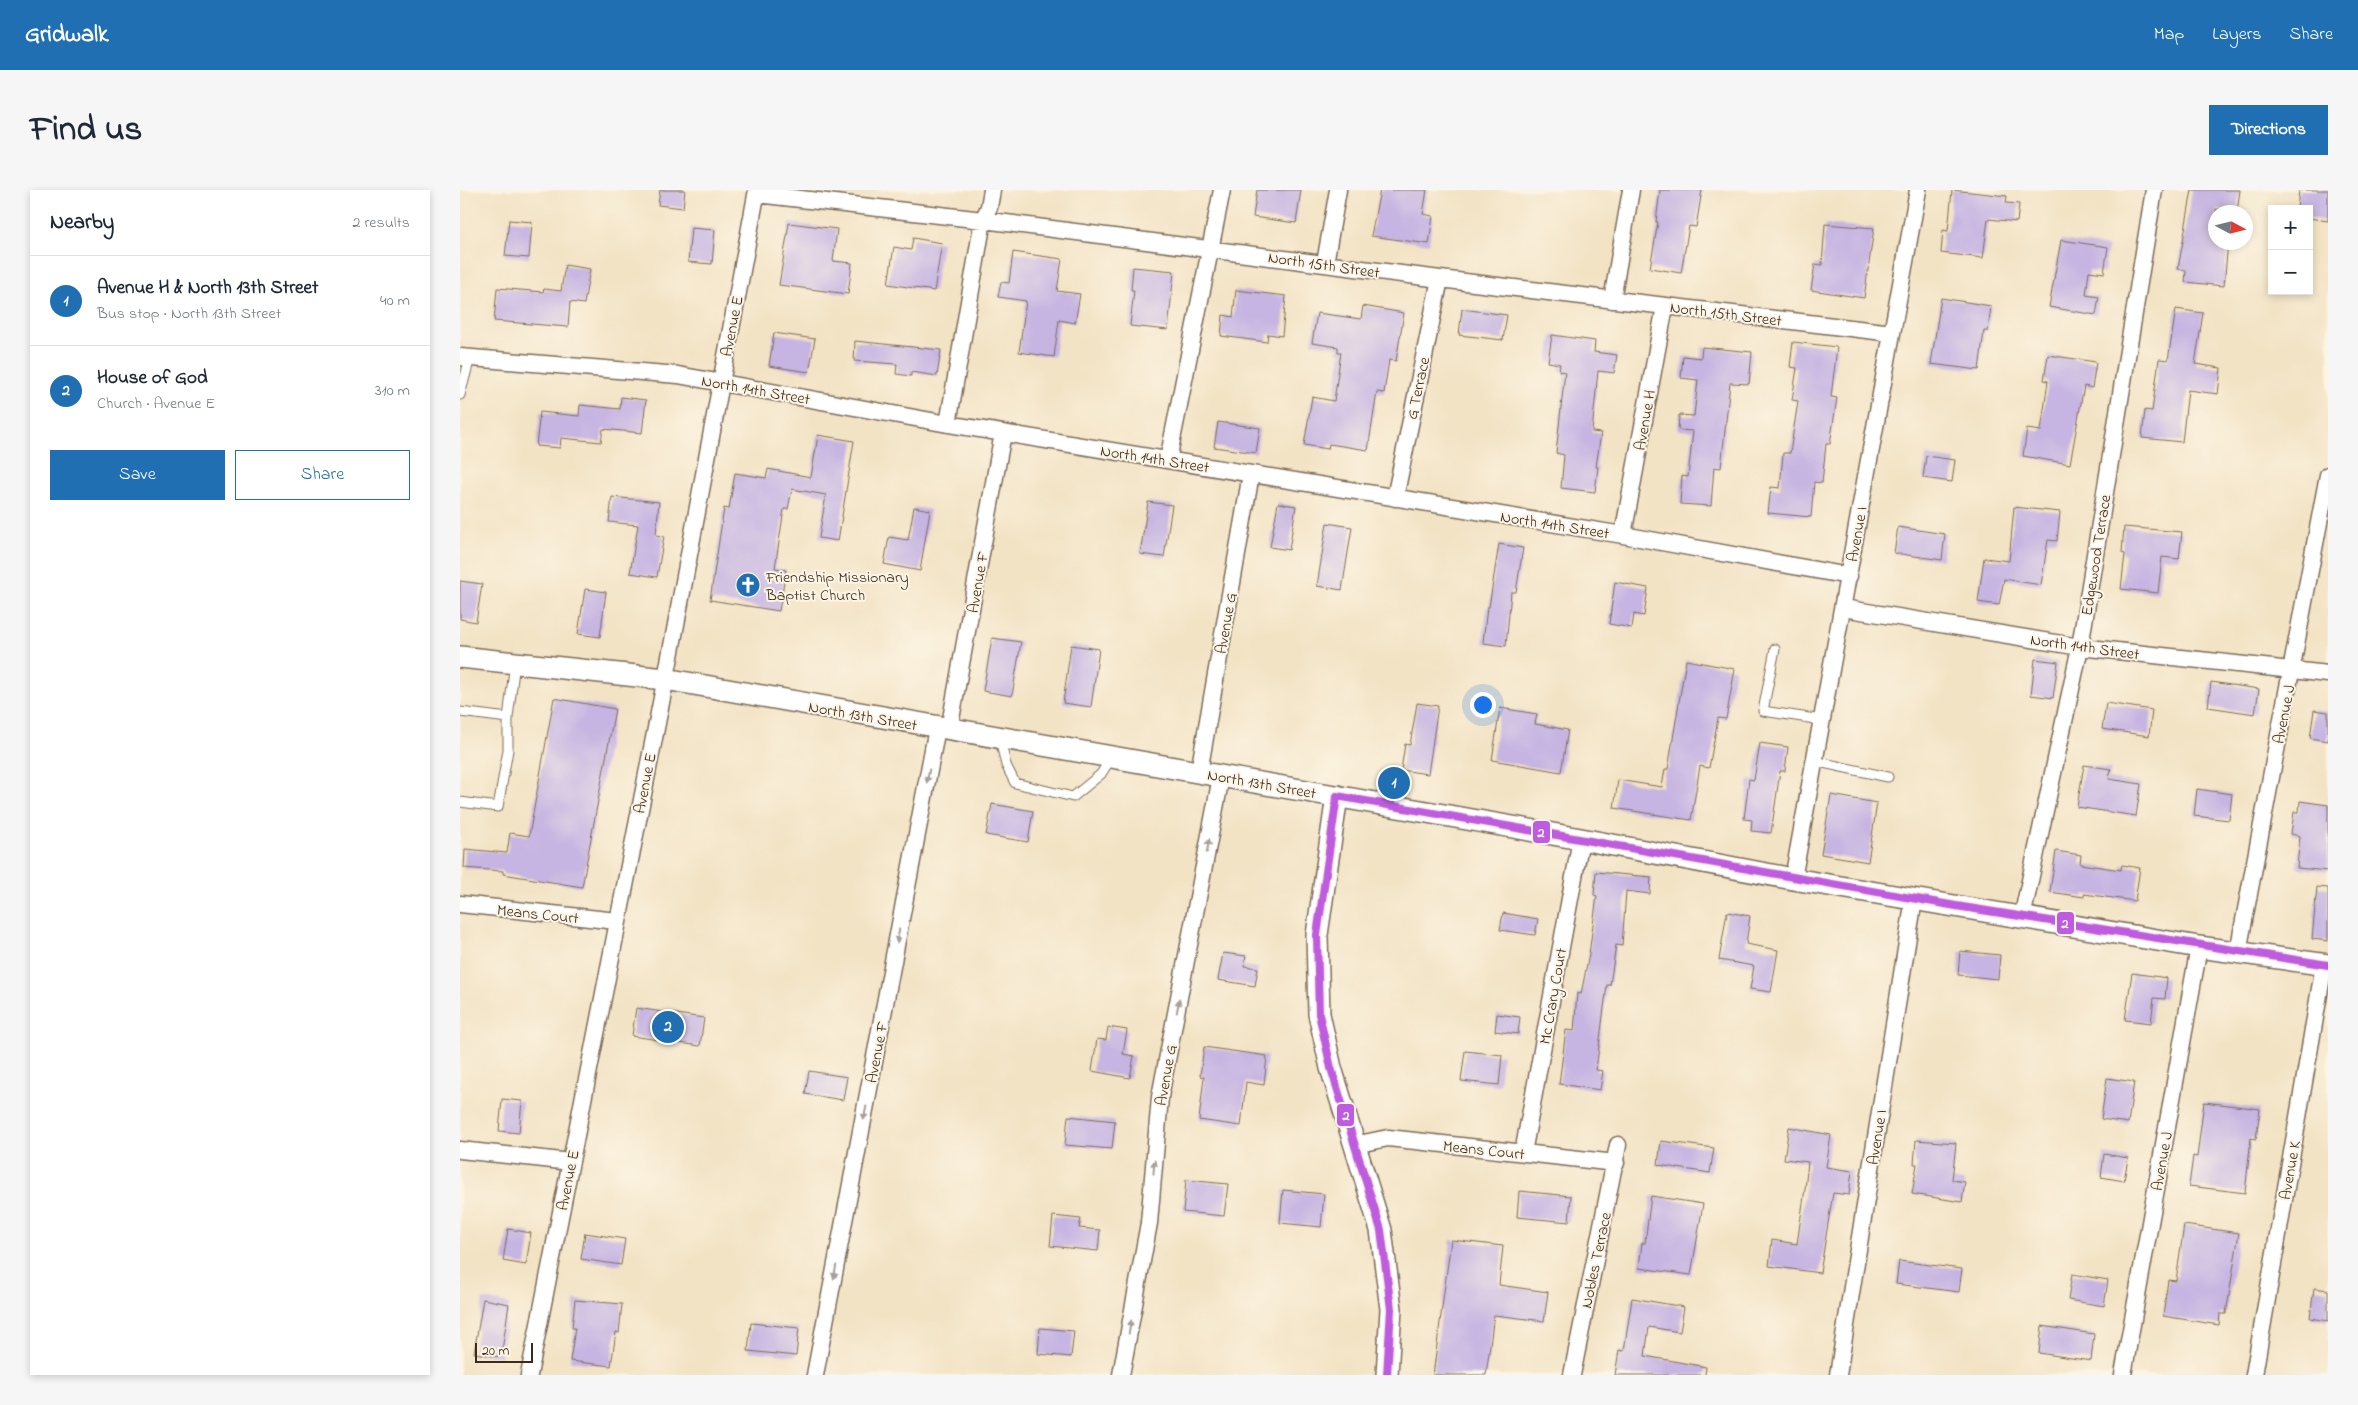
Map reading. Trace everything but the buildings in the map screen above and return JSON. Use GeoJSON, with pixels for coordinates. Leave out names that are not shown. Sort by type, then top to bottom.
{"type":"FeatureCollection","features":[{"type":"Feature","properties":{"kind":"street"},"geometry":{"type":"LineString","coordinates":[[948,424],[983,220],[989,207],[992,190]]}},
{"type":"Feature","properties":{"kind":"street"},"geometry":{"type":"LineString","coordinates":[[1168,460],[1222,190]]}},
{"type":"Feature","properties":{"kind":"street"},"geometry":{"type":"LineString","coordinates":[[1325,263],[1338,190]]}},
{"type":"Feature","properties":{"kind":"street"},"geometry":{"type":"LineString","coordinates":[[1612,300],[1631,190]]}},
{"type":"Feature","properties":{"kind":"street","name":"Avenue I"},"geometry":{"type":"LineString","coordinates":[[1793,879],[1918,190]]}},
{"type":"Feature","properties":{"kind":"street","name":"Edgewood Terrace"},"geometry":{"type":"LineString","coordinates":[[2022,918],[2080,647],[2154,190]]}},
{"type":"Feature","properties":{"kind":"street","name":"North 15th Street"},"geometry":{"type":"LineString","coordinates":[[757,192],[1440,279],[1892,333]]}},
{"type":"Feature","properties":{"kind":"street","name":"Avenue E"},"geometry":{"type":"LineString","coordinates":[[529,1375],[665,679],[757,192]]}},
{"type":"Feature","properties":{"kind":"street","name":"G Terrace"},"geometry":{"type":"LineString","coordinates":[[1395,498],[1440,279]]}},
{"type":"Feature","properties":{"kind":"street","name":"Avenue H"},"geometry":{"type":"LineString","coordinates":[[1623,535],[1665,306]]}},
{"type":"Feature","properties":{"kind":"street","name":"North 14th Street"},"geometry":{"type":"LineString","coordinates":[[465,358],[678,375],[948,424],[1623,535],[1848,576]]}},
{"type":"Feature","properties":{"kind":"street","name":"Avenue F"},"geometry":{"type":"LineString","coordinates":[[816,1375],[1003,433]]}},
{"type":"Feature","properties":{"kind":"street","name":"Avenue G"},"geometry":{"type":"LineString","coordinates":[[1199,772],[1251,474]]}},
{"type":"Feature","properties":{"kind":"street","name":"Avenue J"},"geometry":{"type":"LineString","coordinates":[[2238,952],[2328,475]]}},
{"type":"Feature","properties":{"kind":"street","name":"North 14th Street"},"geometry":{"type":"LineString","coordinates":[[1843,608],[2080,647],[2291,672],[2328,674]]}},
{"type":"Feature","properties":{"kind":"street","name":"North 13th Street"},"geometry":{"type":"LineString","coordinates":[[460,657],[665,679],[1581,839],[1793,879],[2199,947],[2326,965]]}},
{"type":"Feature","properties":{"kind":"street","name":"Avenue G"},"geometry":{"type":"LineString","coordinates":[[1121,1375],[1150,1223],[1160,1098],[1221,777]]}},
{"type":"Feature","properties":{"kind":"street"},"geometry":{"type":"LineString","coordinates":[[1337,796],[1317,935],[1319,1014],[1331,1068],[1380,1230],[1391,1309],[1387,1375]]}},
{"type":"Feature","properties":{"kind":"street","name":"Mc Crary Court"},"geometry":{"type":"LineString","coordinates":[[1524,1153],[1581,839]]}},
{"type":"Feature","properties":{"kind":"street","name":"Avenue I"},"geometry":{"type":"LineString","coordinates":[[1838,1375],[1914,899]]}},
{"type":"Feature","properties":{"kind":"street","name":"Means Court"},"geometry":{"type":"LineString","coordinates":[[460,904],[617,921]]}},
{"type":"Feature","properties":{"kind":"street","name":"Avenue J"},"geometry":{"type":"LineString","coordinates":[[2122,1375],[2199,947]]}},
{"type":"Feature","properties":{"kind":"street","name":"Avenue K"},"geometry":{"type":"LineString","coordinates":[[2254,1375],[2326,965]]}},
{"type":"Feature","properties":{"kind":"street","name":"Means Court"},"geometry":{"type":"LineString","coordinates":[[1354,1145],[1388,1138],[1616,1163]]}},
{"type":"Feature","properties":{"kind":"street","name":"Nobles Terrace"},"geometry":{"type":"LineString","coordinates":[[1572,1375],[1616,1163],[1618,1145]]}},
{"type":"Feature","properties":{"kind":"street"},"geometry":{"type":"LineString","coordinates":[[460,1150],[571,1162]]}},
{"type":"Feature","properties":{"kind":"lane"},"geometry":{"type":"LineString","coordinates":[[460,395],[465,358]]}},
{"type":"Feature","properties":{"kind":"lane"},"geometry":{"type":"LineString","coordinates":[[1775,649],[1763,711],[1822,720]]}},
{"type":"Feature","properties":{"kind":"lane"},"geometry":{"type":"LineString","coordinates":[[460,802],[498,807],[508,750],[508,718],[515,662]]}},
{"type":"Feature","properties":{"kind":"lane"},"geometry":{"type":"LineString","coordinates":[[460,712],[508,718]]}},
{"type":"Feature","properties":{"kind":"lane"},"geometry":{"type":"LineString","coordinates":[[1000,739],[1006,765],[1015,783],[1073,797],[1101,774],[1112,758]]}},
{"type":"Feature","properties":{"kind":"lane"},"geometry":{"type":"LineString","coordinates":[[1814,761],[1888,777]]}},
{"type":"Feature","properties":{"kind":"transit line","name":"2"},"geometry":{"type":"LineString","coordinates":[[1387,1375],[1391,1309],[1381,1230],[1331,1068],[1319,1014],[1317,935],[1337,796],[1956,906],[2328,965]]}},
{"type":"Feature","properties":{"kind":"place","name":"Friendship Missionary Baptist Church"},"geometry":{"type":"Point","coordinates":[748,585]}},
{"type":"Feature","properties":{"kind":"place","name":"Avenue H & North 13th Street"},"geometry":{"type":"Point","coordinates":[1394,783]}},
{"type":"Feature","properties":{"kind":"place","name":"House of God"},"geometry":{"type":"Point","coordinates":[668,1027]}}]}
